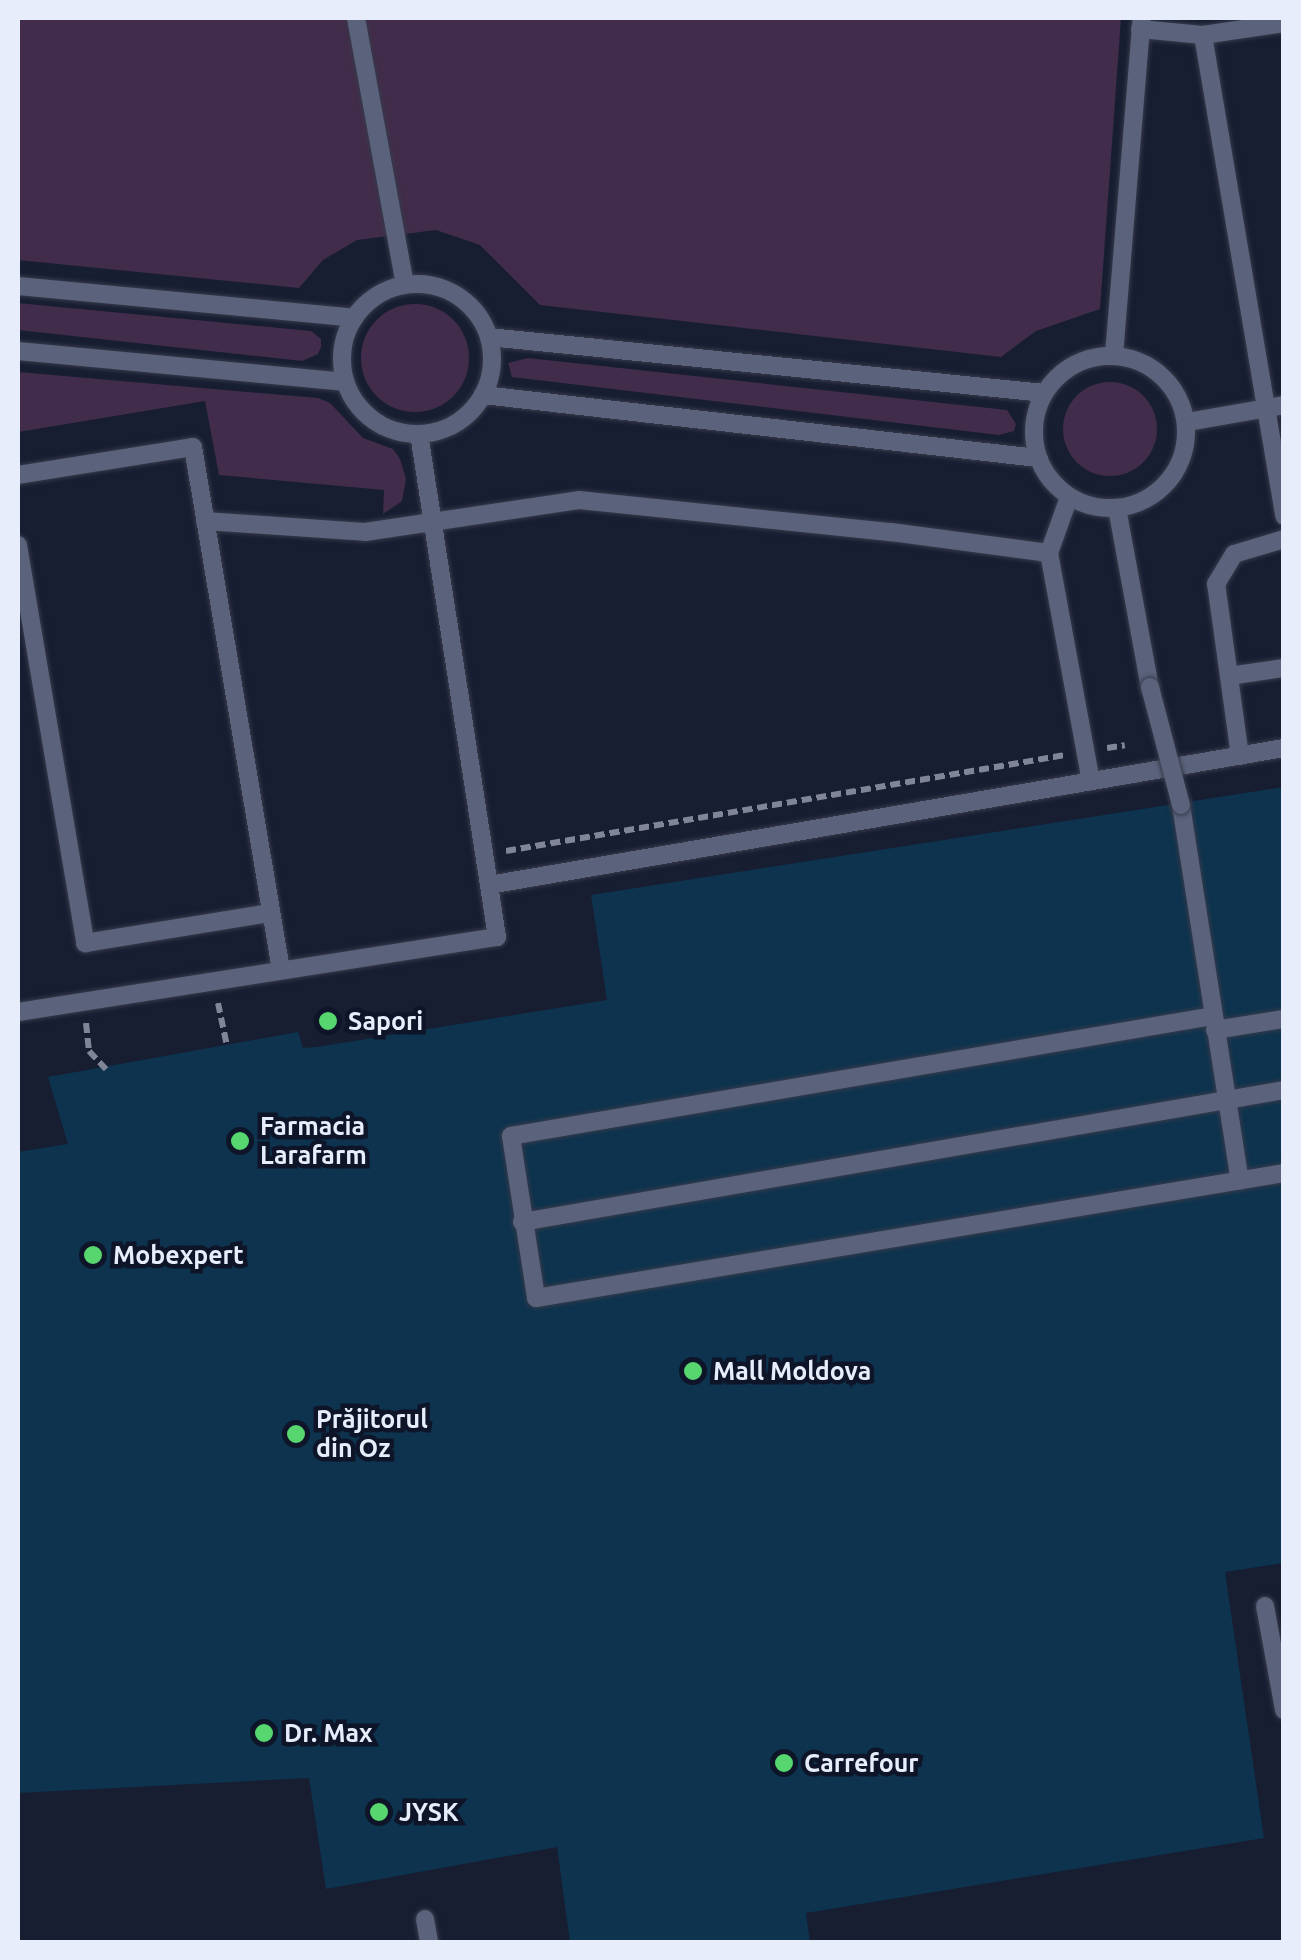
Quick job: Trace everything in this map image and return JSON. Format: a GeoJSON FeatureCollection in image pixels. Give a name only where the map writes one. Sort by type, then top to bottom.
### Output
{"type":"FeatureCollection","features":[{"type":"Feature","properties":{"kind":"lane"},"geometry":{"type":"LineString","coordinates":[[356,18],[405,284]]}},
{"type":"Feature","properties":{"kind":"lane"},"geometry":{"type":"LineString","coordinates":[[1114,355],[1141,23],[1203,35],[1284,23]]}},
{"type":"Feature","properties":{"kind":"lane"},"geometry":{"type":"LineString","coordinates":[[1203,35],[1284,516]]}},
{"type":"Feature","properties":{"kind":"lane"},"geometry":{"type":"LineString","coordinates":[[405,284],[441,288],[471,306],[489,337],[492,357],[483,395],[458,422],[419,434],[396,432],[373,420],[354,402],[344,382],[342,347],[354,318],[376,296],[405,284]]}},
{"type":"Feature","properties":{"kind":"lane"},"geometry":{"type":"LineString","coordinates":[[18,286],[354,318]]}},
{"type":"Feature","properties":{"kind":"lane"},"geometry":{"type":"LineString","coordinates":[[489,337],[1044,394]]}},
{"type":"Feature","properties":{"kind":"lane"},"geometry":{"type":"LineString","coordinates":[[18,350],[344,382]]}},
{"type":"Feature","properties":{"kind":"lane"},"geometry":{"type":"LineString","coordinates":[[1114,355],[1134,359],[1170,383],[1186,422],[1186,446],[1177,470],[1162,488],[1141,502],[1118,508],[1092,506],[1069,496],[1051,480],[1038,458],[1036,414],[1044,394],[1074,365],[1114,355]]}},
{"type":"Feature","properties":{"kind":"lane"},"geometry":{"type":"LineString","coordinates":[[483,395],[1038,458]]}},
{"type":"Feature","properties":{"kind":"lane"},"geometry":{"type":"LineString","coordinates":[[1186,422],[1284,406]]}},
{"type":"Feature","properties":{"kind":"lane"},"geometry":{"type":"LineString","coordinates":[[18,1012],[497,937],[419,434]]}},
{"type":"Feature","properties":{"kind":"lane"},"geometry":{"type":"LineString","coordinates":[[18,475],[193,447],[281,970]]}},
{"type":"Feature","properties":{"kind":"lane"},"geometry":{"type":"LineString","coordinates":[[1069,496],[1049,553],[1091,781]]}},
{"type":"Feature","properties":{"kind":"lane"},"geometry":{"type":"LineString","coordinates":[[205,521],[366,532],[578,500],[872,530],[1049,553]]}},
{"type":"Feature","properties":{"kind":"lane"},"geometry":{"type":"LineString","coordinates":[[1118,508],[1150,687],[1180,805],[1240,1180]]}},
{"type":"Feature","properties":{"kind":"lane"},"geometry":{"type":"LineString","coordinates":[[1240,756],[1216,584],[1234,554],[1284,539]]}},
{"type":"Feature","properties":{"kind":"lane"},"geometry":{"type":"LineString","coordinates":[[18,544],[84,943],[271,914]]}},
{"type":"Feature","properties":{"kind":"lane"},"geometry":{"type":"LineString","coordinates":[[1229,676],[1284,668]]}},
{"type":"Feature","properties":{"kind":"lane"},"geometry":{"type":"LineString","coordinates":[[489,885],[1284,748]]}},
{"type":"Feature","properties":{"kind":"lane"},"geometry":{"type":"LineString","coordinates":[[1284,1019],[1214,1023],[511,1136],[536,1298],[1284,1173]]}},
{"type":"Feature","properties":{"kind":"lane"},"geometry":{"type":"LineString","coordinates":[[522,1222],[1284,1090]]}},
{"type":"Feature","properties":{"kind":"lane"},"geometry":{"type":"LineString","coordinates":[[1265,1606],[1284,1710]]}},
{"type":"Feature","properties":{"kind":"lane"},"geometry":{"type":"LineString","coordinates":[[425,1919],[429,1942]]}},
{"type":"Feature","properties":{"kind":"shaded area"},"geometry":{"type":"Polygon","coordinates":[[[18,18],[1121,18],[1100,309],[1036,331],[1001,357],[540,305],[480,245],[436,230],[357,240],[323,260],[299,288],[18,260],[18,18]]]}},
{"type":"Feature","properties":{"kind":"shaded area"},"geometry":{"type":"Polygon","coordinates":[[[18,303],[311,331],[321,339],[321,347],[318,354],[302,361],[18,330],[18,303]]]}},
{"type":"Feature","properties":{"kind":"shaded area"},"geometry":{"type":"Polygon","coordinates":[[[415,304],[436,308],[453,320],[465,337],[469,358],[465,379],[453,396],[436,408],[415,412],[394,408],[377,396],[365,379],[361,358],[365,337],[377,320],[394,308],[415,304]]]}},
{"type":"Feature","properties":{"kind":"shaded area"},"geometry":{"type":"Polygon","coordinates":[[[528,358],[1007,410],[1016,424],[1014,431],[999,435],[512,377],[508,363],[528,358]]]}},
{"type":"Feature","properties":{"kind":"shaded area"},"geometry":{"type":"Polygon","coordinates":[[[18,372],[318,398],[330,403],[363,438],[393,449],[406,479],[402,501],[383,514],[384,490],[219,475],[205,401],[18,432],[18,372]]]}},
{"type":"Feature","properties":{"kind":"shaded area"},"geometry":{"type":"Polygon","coordinates":[[[1110,382],[1128,386],[1143,396],[1153,411],[1157,429],[1153,447],[1143,462],[1128,472],[1110,476],[1092,472],[1077,462],[1067,447],[1063,429],[1067,411],[1077,396],[1092,386],[1110,382]]]}},
{"type":"Feature","properties":{"kind":"building","name":"Mall Moldova"},"geometry":{"type":"Polygon","coordinates":[[[1284,787],[1284,1563],[1225,1572],[1264,1838],[806,1913],[810,1942],[570,1942],[557,1847],[326,1889],[309,1778],[18,1793],[18,1152],[68,1144],[48,1077],[298,1032],[303,1048],[317,1047],[607,1000],[591,895],[1284,787]]]}},
{"type":"Feature","properties":{"kind":"place","name":"Sapori"},"geometry":{"type":"Point","coordinates":[328,1021]}},
{"type":"Feature","properties":{"kind":"place","name":"Farmacia Larafarm"},"geometry":{"type":"Point","coordinates":[240,1141]}},
{"type":"Feature","properties":{"kind":"place","name":"Mobexpert"},"geometry":{"type":"Point","coordinates":[93,1255]}},
{"type":"Feature","properties":{"kind":"place","name":"Mall Moldova"},"geometry":{"type":"Point","coordinates":[693,1371]}},
{"type":"Feature","properties":{"kind":"place","name":"Prăjitorul din Oz"},"geometry":{"type":"Point","coordinates":[296,1434]}},
{"type":"Feature","properties":{"kind":"place","name":"Dr. Max"},"geometry":{"type":"Point","coordinates":[264,1733]}},
{"type":"Feature","properties":{"kind":"place","name":"Carrefour"},"geometry":{"type":"Point","coordinates":[784,1763]}},
{"type":"Feature","properties":{"kind":"place","name":"JYSK"},"geometry":{"type":"Point","coordinates":[379,1812]}}]}
